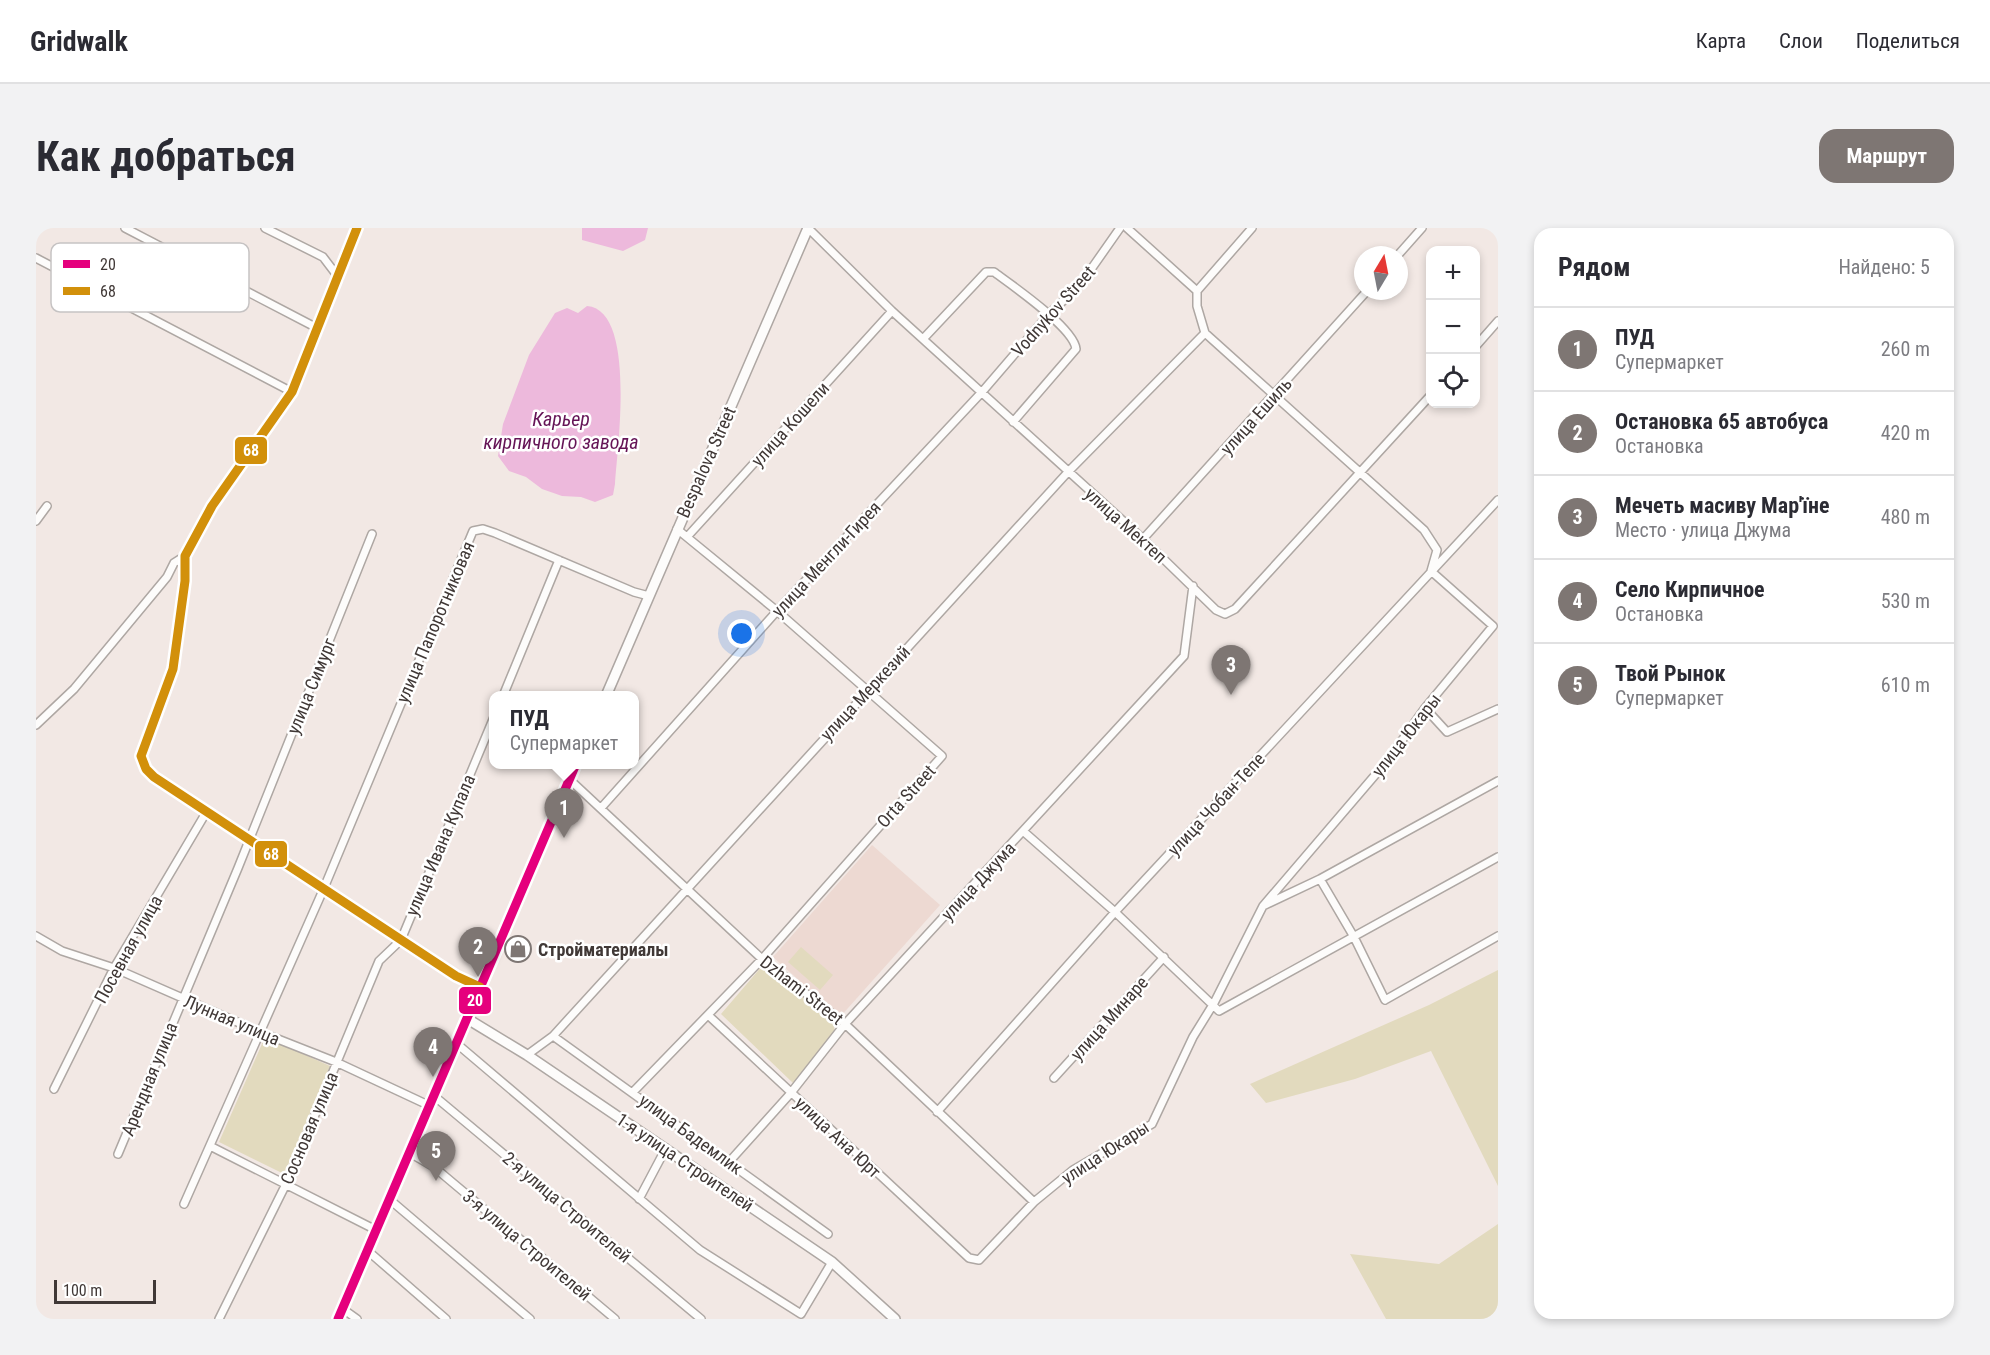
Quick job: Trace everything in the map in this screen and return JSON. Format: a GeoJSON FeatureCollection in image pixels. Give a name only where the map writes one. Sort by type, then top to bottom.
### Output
{"type":"FeatureCollection","features":[{"type":"Feature","properties":{"kind":"main road","name":"Bespalova Street"},"geometry":{"type":"LineString","coordinates":[[608,691],[808,228]]}},
{"type":"Feature","properties":{"kind":"main road"},"geometry":{"type":"LineString","coordinates":[[338,1319],[574,769]]}},
{"type":"Feature","properties":{"kind":"main road","name":"1-я улица Строителей"},"geometry":{"type":"LineString","coordinates":[[466,1018],[527,1055],[832,1262],[894,1319]]}},
{"type":"Feature","properties":{"kind":"street"},"geometry":{"type":"LineString","coordinates":[[125,228],[154,243]]}},
{"type":"Feature","properties":{"kind":"street"},"geometry":{"type":"LineString","coordinates":[[265,228],[323,258],[339,278]]}},
{"type":"Feature","properties":{"kind":"street"},"geometry":{"type":"LineString","coordinates":[[36,725],[74,689],[167,577],[174,563],[184,556],[212,506],[292,392],[357,228]]}},
{"type":"Feature","properties":{"kind":"street","name":"улица Мектеп"},"geometry":{"type":"LineString","coordinates":[[808,228],[922,339],[1143,539],[1216,610],[1225,614],[1235,609],[1426,401]]}},
{"type":"Feature","properties":{"kind":"street","name":"Vodnykov Street"},"geometry":{"type":"LineString","coordinates":[[982,392],[1049,314],[1080,285],[1120,228]]}},
{"type":"Feature","properties":{"kind":"street"},"geometry":{"type":"LineString","coordinates":[[1127,228],[1197,291]]}},
{"type":"Feature","properties":{"kind":"street"},"geometry":{"type":"LineString","coordinates":[[1252,228],[1197,291],[1197,306],[1205,333],[1359,474],[1424,530],[1437,550],[1431,572]]}},
{"type":"Feature","properties":{"kind":"street"},"geometry":{"type":"LineString","coordinates":[[1406,246],[1422,228]]}},
{"type":"Feature","properties":{"kind":"street"},"geometry":{"type":"LineString","coordinates":[[36,258],[51,266]]}},
{"type":"Feature","properties":{"kind":"street"},"geometry":{"type":"LineString","coordinates":[[922,339],[986,272],[994,272],[1049,314],[1075,342],[1076,349],[1013,422]]}},
{"type":"Feature","properties":{"kind":"street"},"geometry":{"type":"LineString","coordinates":[[249,293],[316,328]]}},
{"type":"Feature","properties":{"kind":"street","name":"улица Ешиль"},"geometry":{"type":"LineString","coordinates":[[1143,539],[1275,396],[1358,300]]}},
{"type":"Feature","properties":{"kind":"street","name":"улица Кошели"},"geometry":{"type":"LineString","coordinates":[[687,537],[892,311]]}},
{"type":"Feature","properties":{"kind":"street"},"geometry":{"type":"LineString","coordinates":[[139,312],[292,392]]}},
{"type":"Feature","properties":{"kind":"street"},"geometry":{"type":"LineString","coordinates":[[1480,341],[1498,321]]}},
{"type":"Feature","properties":{"kind":"street","name":"улица Меркезий"},"geometry":{"type":"LineString","coordinates":[[527,1055],[553,1036],[685,888],[1068,472],[1205,333]]}},
{"type":"Feature","properties":{"kind":"street","name":"улица Менгли-Гирея"},"geometry":{"type":"LineString","coordinates":[[639,766],[777,612],[982,392]]}},
{"type":"Feature","properties":{"kind":"street","name":"улица Чобан-Тепе"},"geometry":{"type":"LineString","coordinates":[[937,1112],[1115,912],[1498,500]]}},
{"type":"Feature","properties":{"kind":"street"},"geometry":{"type":"LineString","coordinates":[[36,521],[47,506]]}},
{"type":"Feature","properties":{"kind":"street","name":"Orta Street"},"geometry":{"type":"LineString","coordinates":[[633,1092],[762,959],[942,756],[777,612],[677,529]]}},
{"type":"Feature","properties":{"kind":"street","name":"улица Папоротниковая"},"geometry":{"type":"LineString","coordinates":[[324,888],[473,531],[495,533],[634,592],[649,596]]}},
{"type":"Feature","properties":{"kind":"street","name":"улица Симург"},"geometry":{"type":"LineString","coordinates":[[250,839],[372,534]]}},
{"type":"Feature","properties":{"kind":"street"},"geometry":{"type":"LineString","coordinates":[[184,556],[185,581],[173,669],[141,756],[146,769],[154,777],[456,976],[480,987]]}},
{"type":"Feature","properties":{"kind":"street"},"geometry":{"type":"LineString","coordinates":[[505,691],[559,560]]}},
{"type":"Feature","properties":{"kind":"street","name":"улица Юкары"},"geometry":{"type":"LineString","coordinates":[[969,1258],[979,1260],[1034,1202],[1073,1170],[1152,1124],[1193,1037],[1214,1004],[1263,906],[1388,760],[1425,708],[1496,627],[1431,572]]}},
{"type":"Feature","properties":{"kind":"street","name":"улица Джума"},"geometry":{"type":"LineString","coordinates":[[729,1162],[790,1094],[845,1024],[1184,656],[1193,586]]}},
{"type":"Feature","properties":{"kind":"street"},"geometry":{"type":"LineString","coordinates":[[1425,708],[1447,732],[1498,709]]}},
{"type":"Feature","properties":{"kind":"street","name":"улица Ивана Купала"},"geometry":{"type":"LineString","coordinates":[[401,940],[489,729]]}},
{"type":"Feature","properties":{"kind":"street","name":"улица Менгли-Гирея"},"geometry":{"type":"LineString","coordinates":[[601,808],[636,769]]}},
{"type":"Feature","properties":{"kind":"street","name":"Dzhami Street"},"geometry":{"type":"LineString","coordinates":[[569,779],[762,959],[845,1024],[1034,1202]]}},
{"type":"Feature","properties":{"kind":"street"},"geometry":{"type":"LineString","coordinates":[[1263,906],[1320,879],[1498,781]]}},
{"type":"Feature","properties":{"kind":"street","name":"Посевная улица"},"geometry":{"type":"LineString","coordinates":[[54,1089],[114,968],[207,811]]}},
{"type":"Feature","properties":{"kind":"street"},"geometry":{"type":"LineString","coordinates":[[1023,831],[1115,912],[1219,1011],[1498,857]]}},
{"type":"Feature","properties":{"kind":"street","name":"Арендная улица"},"geometry":{"type":"LineString","coordinates":[[118,1154],[250,839]]}},
{"type":"Feature","properties":{"kind":"street"},"geometry":{"type":"LineString","coordinates":[[1320,879],[1354,937],[1385,1000],[1498,936]]}},
{"type":"Feature","properties":{"kind":"street"},"geometry":{"type":"LineString","coordinates":[[184,1204],[324,888]]}},
{"type":"Feature","properties":{"kind":"street","name":"Лунная улица"},"geometry":{"type":"LineString","coordinates":[[36,936],[62,951],[114,968],[260,1032],[336,1062],[428,1105]]}},
{"type":"Feature","properties":{"kind":"street","name":"Сосновая улица"},"geometry":{"type":"LineString","coordinates":[[219,1319],[287,1182],[379,961],[401,940]]}},
{"type":"Feature","properties":{"kind":"street","name":"улица Минаре"},"geometry":{"type":"LineString","coordinates":[[1054,1078],[1164,957]]}},
{"type":"Feature","properties":{"kind":"street","name":"улица Ана Юрт"},"geometry":{"type":"LineString","coordinates":[[708,1015],[790,1094],[969,1258]]}},
{"type":"Feature","properties":{"kind":"street","name":"улица Бадемлик"},"geometry":{"type":"LineString","coordinates":[[553,1036],[828,1234]]}},
{"type":"Feature","properties":{"kind":"street"},"geometry":{"type":"LineString","coordinates":[[456,1043],[700,1250],[801,1314],[832,1262]]}},
{"type":"Feature","properties":{"kind":"street","name":"2-я улица Строителей"},"geometry":{"type":"LineString","coordinates":[[433,1095],[701,1319]]}},
{"type":"Feature","properties":{"kind":"street"},"geometry":{"type":"LineString","coordinates":[[210,1146],[287,1182],[376,1230]]}},
{"type":"Feature","properties":{"kind":"street"},"geometry":{"type":"LineString","coordinates":[[639,1199],[666,1148]]}},
{"type":"Feature","properties":{"kind":"street","name":"3-я улица Строителей"},"geometry":{"type":"LineString","coordinates":[[408,1152],[442,1174],[615,1319]]}},
{"type":"Feature","properties":{"kind":"street"},"geometry":{"type":"LineString","coordinates":[[389,1199],[530,1319]]}},
{"type":"Feature","properties":{"kind":"street"},"geometry":{"type":"LineString","coordinates":[[368,1251],[446,1319]]}},
{"type":"Feature","properties":{"kind":"street"},"geometry":{"type":"LineString","coordinates":[[343,1309],[357,1319]]}},
{"type":"Feature","properties":{"kind":"shaded area"},"geometry":{"type":"Polygon","coordinates":[[[872,845],[940,905],[840,1017],[773,957],[872,845]]]}},
{"type":"Feature","properties":{"kind":"shaded area"},"geometry":{"type":"Polygon","coordinates":[[[801,947],[833,975],[820,990],[788,962],[801,947]]]}},
{"type":"Feature","properties":{"kind":"shaded area"},"geometry":{"type":"Polygon","coordinates":[[[763,965],[833,1020],[835,1033],[793,1083],[721,1014],[763,965]]]}},
{"type":"Feature","properties":{"kind":"shaded area"},"geometry":{"type":"Polygon","coordinates":[[[1498,970],[1498,1186],[1431,1051],[1355,1079],[1266,1103],[1250,1084],[1429,1005],[1498,970]]]}},
{"type":"Feature","properties":{"kind":"shaded area"},"geometry":{"type":"Polygon","coordinates":[[[265,1037],[330,1066],[284,1174],[219,1142],[265,1037]]]}},
{"type":"Feature","properties":{"kind":"shaded area"},"geometry":{"type":"Polygon","coordinates":[[[1498,1224],[1498,1319],[1386,1319],[1350,1254],[1439,1264],[1498,1224]]]}},
{"type":"Feature","properties":{"kind":"water"},"geometry":{"type":"Polygon","coordinates":[[[582,228],[648,228],[645,240],[623,251],[582,240],[582,228]]]}},
{"type":"Feature","properties":{"kind":"water","name":"Карьер кирпичного завода"},"geometry":{"type":"Polygon","coordinates":[[[587,306],[603,313],[613,331],[618,355],[620,384],[620,414],[613,495],[595,502],[581,497],[562,496],[542,489],[526,477],[509,471],[498,456],[503,424],[529,355],[555,313],[567,308],[578,313],[587,306]]]}},
{"type":"Feature","properties":{"kind":"transit line","name":"68"},"geometry":{"type":"LineString","coordinates":[[357,228],[292,392],[212,506],[185,556],[185,581],[173,669],[141,756],[146,769],[154,777],[456,976],[480,987]]}},
{"type":"Feature","properties":{"kind":"transit line","name":"20"},"geometry":{"type":"LineString","coordinates":[[338,1319],[574,769]]}},
{"type":"Feature","properties":{"kind":"place","name":"Мечеть масиву Мар'їне"},"geometry":{"type":"Point","coordinates":[1231,695]}},
{"type":"Feature","properties":{"kind":"place","name":"ПУД"},"geometry":{"type":"Point","coordinates":[564,838]}},
{"type":"Feature","properties":{"kind":"place","name":"Стройматериалы"},"geometry":{"type":"Point","coordinates":[518,949]}},
{"type":"Feature","properties":{"kind":"place","name":"Остановка 65 автобуса"},"geometry":{"type":"Point","coordinates":[478,977]}},
{"type":"Feature","properties":{"kind":"place","name":"Село Кирпичное"},"geometry":{"type":"Point","coordinates":[433,1077]}},
{"type":"Feature","properties":{"kind":"place","name":"Твой Рынок"},"geometry":{"type":"Point","coordinates":[436,1181]}}]}
